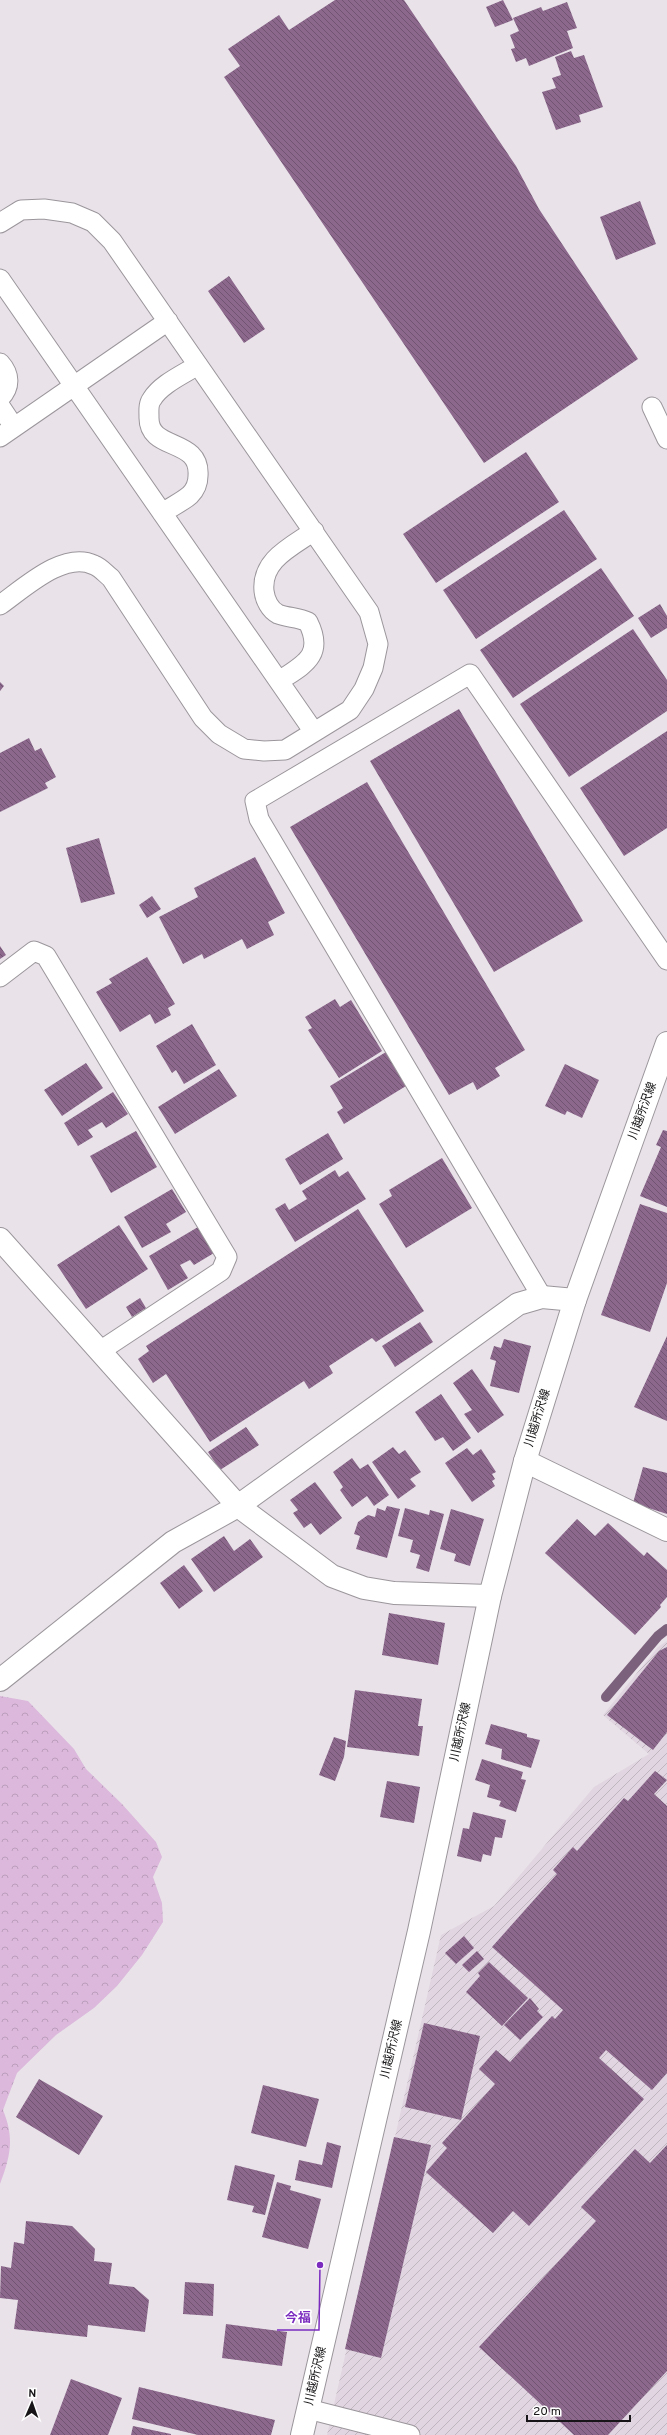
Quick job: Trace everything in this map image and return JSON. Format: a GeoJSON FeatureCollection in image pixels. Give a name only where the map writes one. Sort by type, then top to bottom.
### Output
{"type":"FeatureCollection","features":[{"type":"Feature","properties":{"kind":"street","name":"川越所沢線"},"geometry":{"type":"LineString","coordinates":[[302,2435],[419,1930],[490,1596],[525,1461],[575,1300],[667,1043]]}},
{"type":"Feature","properties":{"kind":"street"},"geometry":{"type":"LineString","coordinates":[[0,1239],[238,1506],[332,1576],[364,1588],[394,1593],[490,1596]]}},
{"type":"Feature","properties":{"kind":"street"},"geometry":{"type":"LineString","coordinates":[[0,1680],[173,1542],[238,1506],[518,1304],[542,1297],[575,1300]]}},
{"type":"Feature","properties":{"kind":"street"},"geometry":{"type":"LineString","coordinates":[[525,1461],[667,1530]]}},
{"type":"Feature","properties":{"kind":"lane"},"geometry":{"type":"LineString","coordinates":[[0,223],[21,210],[44,209],[72,213],[92,222],[112,241],[369,612],[378,644],[373,668],[364,689],[350,710],[285,750],[264,751],[244,749],[219,734],[203,718],[111,578],[94,564],[77,561],[50,570],[0,605]]}},
{"type":"Feature","properties":{"kind":"lane"},"geometry":{"type":"LineString","coordinates":[[0,279],[314,732]]}},
{"type":"Feature","properties":{"kind":"lane"},"geometry":{"type":"LineString","coordinates":[[0,406],[7,432],[74,384],[168,321]]}},
{"type":"Feature","properties":{"kind":"lane"},"geometry":{"type":"LineString","coordinates":[[0,363],[6,369],[9,379],[7,389],[0,398]]}},
{"type":"Feature","properties":{"kind":"lane"},"geometry":{"type":"LineString","coordinates":[[162,513],[191,495],[198,483],[199,469],[196,460],[187,450],[162,440],[151,430],[149,408],[151,400],[159,391],[198,365]]}},
{"type":"Feature","properties":{"kind":"lane"},"geometry":{"type":"LineString","coordinates":[[652,407],[667,439]]}},
{"type":"Feature","properties":{"kind":"lane"},"geometry":{"type":"LineString","coordinates":[[278,681],[307,663],[313,652],[314,640],[308,622],[299,618],[278,613],[269,606],[264,596],[263,580],[267,570],[276,557],[314,531]]}},
{"type":"Feature","properties":{"kind":"lane"},"geometry":{"type":"LineString","coordinates":[[542,1297],[259,819],[255,801],[470,674],[667,960]]}},
{"type":"Feature","properties":{"kind":"lane"},"geometry":{"type":"LineString","coordinates":[[0,977],[34,951],[46,956],[227,1257],[221,1272],[100,1351]]}},
{"type":"Feature","properties":{"kind":"lane"},"geometry":{"type":"LineString","coordinates":[[308,2409],[410,2435]]}},
{"type":"Feature","properties":{"kind":"shaded area"},"geometry":{"type":"Polygon","coordinates":[[[667,1641],[667,2435],[327,2435],[441,1935],[494,1906],[594,1787],[649,1754],[603,1715],[658,1647],[667,1641]]]}},
{"type":"Feature","properties":{"kind":"green space"},"geometry":{"type":"Polygon","coordinates":[[[0,1696],[28,1701],[74,1749],[86,1769],[122,1804],[156,1842],[162,1857],[153,1877],[162,1903],[163,1922],[142,1955],[117,1986],[94,2008],[56,2035],[17,2073],[3,2110],[9,2130],[10,2148],[0,2184],[0,1696]]]}},
{"type":"Feature","properties":{"kind":"building"},"geometry":{"type":"Polygon","coordinates":[[[335,0],[404,0],[516,166],[539,209],[638,359],[484,463],[224,77],[240,66],[228,49],[279,15],[289,30],[335,0]]]}},
{"type":"Feature","properties":{"kind":"building"},"geometry":{"type":"Polygon","coordinates":[[[503,0],[513,20],[495,27],[486,7],[503,0]]]}},
{"type":"Feature","properties":{"kind":"building"},"geometry":{"type":"Polygon","coordinates":[[[567,2],[577,28],[567,31],[573,48],[529,66],[526,58],[516,62],[511,49],[515,48],[510,35],[519,31],[513,18],[541,7],[543,11],[567,2]]]}},
{"type":"Feature","properties":{"kind":"building"},"geometry":{"type":"Polygon","coordinates":[[[571,51],[574,58],[584,55],[603,107],[579,115],[581,122],[556,130],[542,92],[556,88],[552,78],[561,75],[555,57],[571,51]]]}},
{"type":"Feature","properties":{"kind":"building"},"geometry":{"type":"Polygon","coordinates":[[[640,201],[656,244],[616,260],[600,217],[640,201]]]}},
{"type":"Feature","properties":{"kind":"building"},"geometry":{"type":"Polygon","coordinates":[[[229,276],[265,329],[244,343],[208,291],[229,276]]]}},
{"type":"Feature","properties":{"kind":"building"},"geometry":{"type":"Polygon","coordinates":[[[526,452],[559,502],[436,583],[403,534],[526,452]]]}},
{"type":"Feature","properties":{"kind":"building"},"geometry":{"type":"Polygon","coordinates":[[[564,510],[597,559],[476,639],[443,590],[564,510]]]}},
{"type":"Feature","properties":{"kind":"building"},"geometry":{"type":"Polygon","coordinates":[[[601,568],[634,616],[513,698],[480,650],[601,568]]]}},
{"type":"Feature","properties":{"kind":"building"},"geometry":{"type":"Polygon","coordinates":[[[660,604],[667,616],[667,628],[651,638],[638,618],[660,604]]]}},
{"type":"Feature","properties":{"kind":"building"},"geometry":{"type":"Polygon","coordinates":[[[633,629],[667,680],[667,711],[569,777],[520,704],[633,629]]]}},
{"type":"Feature","properties":{"kind":"building"},"geometry":{"type":"Polygon","coordinates":[[[0,682],[4,686],[0,691],[0,682]]]}},
{"type":"Feature","properties":{"kind":"building"},"geometry":{"type":"Polygon","coordinates":[[[459,709],[583,921],[494,972],[370,761],[459,709]]]}},
{"type":"Feature","properties":{"kind":"building"},"geometry":{"type":"Polygon","coordinates":[[[667,731],[667,828],[624,856],[580,788],[667,731]]]}},
{"type":"Feature","properties":{"kind":"building"},"geometry":{"type":"Polygon","coordinates":[[[29,738],[35,751],[41,748],[56,777],[45,783],[48,788],[0,812],[0,753],[29,738]]]}},
{"type":"Feature","properties":{"kind":"building"},"geometry":{"type":"Polygon","coordinates":[[[367,782],[525,1050],[495,1068],[500,1076],[477,1090],[473,1082],[449,1095],[290,827],[367,782]]]}},
{"type":"Feature","properties":{"kind":"building"},"geometry":{"type":"Polygon","coordinates":[[[99,838],[115,894],[81,903],[66,848],[99,838]]]}},
{"type":"Feature","properties":{"kind":"building"},"geometry":{"type":"Polygon","coordinates":[[[255,857],[285,913],[268,922],[274,935],[247,949],[242,939],[204,959],[202,954],[183,964],[159,917],[198,897],[194,888],[255,857]]]}},
{"type":"Feature","properties":{"kind":"building"},"geometry":{"type":"Polygon","coordinates":[[[152,896],[161,909],[147,918],[139,905],[152,896]]]}},
{"type":"Feature","properties":{"kind":"building"},"geometry":{"type":"Polygon","coordinates":[[[0,946],[6,955],[0,959],[0,946]]]}},
{"type":"Feature","properties":{"kind":"building"},"geometry":{"type":"Polygon","coordinates":[[[147,957],[175,1004],[168,1008],[171,1015],[155,1024],[150,1014],[120,1032],[96,992],[112,983],[109,979],[147,957]]]}},
{"type":"Feature","properties":{"kind":"building"},"geometry":{"type":"Polygon","coordinates":[[[335,999],[340,1007],[351,1000],[382,1051],[339,1078],[308,1030],[312,1028],[305,1017],[335,999]]]}},
{"type":"Feature","properties":{"kind":"building"},"geometry":{"type":"Polygon","coordinates":[[[192,1024],[216,1065],[184,1084],[176,1070],[172,1073],[156,1046],[192,1024]]]}},
{"type":"Feature","properties":{"kind":"building"},"geometry":{"type":"Polygon","coordinates":[[[386,1052],[406,1086],[344,1124],[337,1112],[343,1108],[330,1086],[386,1052]]]}},
{"type":"Feature","properties":{"kind":"building"},"geometry":{"type":"Polygon","coordinates":[[[86,1063],[103,1088],[62,1116],[44,1090],[86,1063]]]}},
{"type":"Feature","properties":{"kind":"building"},"geometry":{"type":"Polygon","coordinates":[[[565,1064],[599,1080],[582,1118],[567,1111],[565,1115],[545,1106],[565,1064]]]}},
{"type":"Feature","properties":{"kind":"building"},"geometry":{"type":"Polygon","coordinates":[[[219,1069],[237,1096],[175,1134],[158,1107],[219,1069]]]}},
{"type":"Feature","properties":{"kind":"building"},"geometry":{"type":"Polygon","coordinates":[[[113,1092],[128,1114],[106,1128],[102,1122],[88,1130],[93,1137],[78,1146],[64,1123],[113,1092]]]}},
{"type":"Feature","properties":{"kind":"building"},"geometry":{"type":"Polygon","coordinates":[[[663,1130],[667,1131],[667,1207],[640,1196],[661,1147],[656,1145],[663,1130]]]}},
{"type":"Feature","properties":{"kind":"building"},"geometry":{"type":"Polygon","coordinates":[[[136,1131],[157,1167],[111,1193],[90,1156],[136,1131]]]}},
{"type":"Feature","properties":{"kind":"building"},"geometry":{"type":"Polygon","coordinates":[[[328,1133],[343,1159],[300,1185],[285,1159],[328,1133]]]}},
{"type":"Feature","properties":{"kind":"building"},"geometry":{"type":"Polygon","coordinates":[[[442,1158],[472,1208],[406,1248],[379,1204],[392,1196],[389,1190],[442,1158]]]}},
{"type":"Feature","properties":{"kind":"building"},"geometry":{"type":"Polygon","coordinates":[[[335,1170],[339,1177],[348,1171],[366,1199],[295,1242],[275,1209],[285,1203],[289,1210],[307,1199],[302,1191],[335,1170]]]}},
{"type":"Feature","properties":{"kind":"building"},"geometry":{"type":"Polygon","coordinates":[[[172,1189],[186,1212],[166,1224],[171,1232],[142,1248],[124,1217],[172,1189]]]}},
{"type":"Feature","properties":{"kind":"building"},"geometry":{"type":"Polygon","coordinates":[[[640,1204],[667,1213],[667,1283],[650,1332],[601,1315],[640,1204]]]}},
{"type":"Feature","properties":{"kind":"building"},"geometry":{"type":"Polygon","coordinates":[[[358,1209],[424,1311],[376,1342],[372,1338],[329,1366],[333,1373],[309,1389],[304,1381],[210,1442],[166,1374],[153,1383],[138,1359],[149,1351],[146,1346],[358,1209]]]}},
{"type":"Feature","properties":{"kind":"building"},"geometry":{"type":"Polygon","coordinates":[[[119,1225],[148,1269],[86,1309],[57,1265],[119,1225]]]}},
{"type":"Feature","properties":{"kind":"building"},"geometry":{"type":"Polygon","coordinates":[[[198,1227],[214,1253],[194,1265],[190,1260],[180,1265],[188,1278],[168,1290],[149,1256],[198,1227]]]}},
{"type":"Feature","properties":{"kind":"building"},"geometry":{"type":"Polygon","coordinates":[[[140,1298],[146,1308],[132,1317],[126,1307],[140,1298]]]}},
{"type":"Feature","properties":{"kind":"building"},"geometry":{"type":"Polygon","coordinates":[[[420,1322],[433,1342],[395,1367],[382,1346],[420,1322]]]}},
{"type":"Feature","properties":{"kind":"building"},"geometry":{"type":"Polygon","coordinates":[[[667,1336],[667,1421],[634,1407],[667,1336]]]}},
{"type":"Feature","properties":{"kind":"building"},"geometry":{"type":"Polygon","coordinates":[[[504,1339],[531,1346],[519,1393],[490,1386],[496,1361],[490,1359],[494,1346],[501,1348],[504,1339]]]}},
{"type":"Feature","properties":{"kind":"building"},"geometry":{"type":"Polygon","coordinates":[[[472,1369],[504,1415],[478,1433],[464,1414],[472,1410],[453,1383],[472,1369]]]}},
{"type":"Feature","properties":{"kind":"building"},"geometry":{"type":"Polygon","coordinates":[[[441,1394],[471,1438],[453,1451],[443,1437],[435,1441],[415,1412],[441,1394]]]}},
{"type":"Feature","properties":{"kind":"building"},"geometry":{"type":"Polygon","coordinates":[[[246,1427],[259,1445],[220,1470],[208,1452],[246,1427]]]}},
{"type":"Feature","properties":{"kind":"building"},"geometry":{"type":"Polygon","coordinates":[[[393,1447],[399,1454],[405,1450],[421,1472],[410,1479],[416,1486],[398,1499],[372,1462],[393,1447]]]}},
{"type":"Feature","properties":{"kind":"building"},"geometry":{"type":"Polygon","coordinates":[[[467,1448],[473,1455],[481,1449],[496,1472],[492,1474],[495,1479],[492,1481],[495,1486],[472,1502],[445,1463],[467,1448]]]}},
{"type":"Feature","properties":{"kind":"building"},"geometry":{"type":"Polygon","coordinates":[[[352,1458],[360,1469],[368,1464],[389,1495],[374,1506],[367,1496],[352,1507],[340,1490],[343,1487],[333,1472],[352,1458]]]}},
{"type":"Feature","properties":{"kind":"building"},"geometry":{"type":"Polygon","coordinates":[[[643,1467],[667,1473],[667,1514],[633,1503],[643,1467]]]}},
{"type":"Feature","properties":{"kind":"building"},"geometry":{"type":"Polygon","coordinates":[[[315,1482],[342,1518],[320,1535],[311,1523],[304,1528],[293,1513],[298,1510],[290,1500],[315,1482]]]}},
{"type":"Feature","properties":{"kind":"building"},"geometry":{"type":"Polygon","coordinates":[[[387,1506],[400,1509],[387,1558],[356,1549],[360,1536],[354,1534],[358,1522],[368,1515],[375,1517],[377,1508],[385,1511],[387,1506]]]}},
{"type":"Feature","properties":{"kind":"building"},"geometry":{"type":"Polygon","coordinates":[[[405,1508],[429,1515],[430,1510],[444,1514],[429,1572],[416,1568],[420,1555],[410,1552],[413,1540],[398,1536],[405,1508]]]}},
{"type":"Feature","properties":{"kind":"building"},"geometry":{"type":"Polygon","coordinates":[[[451,1509],[484,1519],[470,1566],[454,1561],[456,1554],[440,1549],[451,1509]]]}},
{"type":"Feature","properties":{"kind":"building"},"geometry":{"type":"Polygon","coordinates":[[[577,1519],[595,1536],[608,1523],[644,1556],[647,1552],[667,1570],[667,1597],[660,1605],[661,1607],[635,1635],[545,1553],[577,1519]]]}},
{"type":"Feature","properties":{"kind":"building"},"geometry":{"type":"Polygon","coordinates":[[[224,1536],[234,1551],[250,1539],[263,1557],[214,1592],[191,1559],[224,1536]]]}},
{"type":"Feature","properties":{"kind":"building"},"geometry":{"type":"Polygon","coordinates":[[[184,1565],[203,1591],[179,1609],[160,1583],[184,1565]]]}},
{"type":"Feature","properties":{"kind":"building"},"geometry":{"type":"Polygon","coordinates":[[[389,1613],[445,1623],[438,1665],[382,1655],[389,1613]]]}},
{"type":"Feature","properties":{"kind":"building"},"geometry":{"type":"Polygon","coordinates":[[[667,1647],[667,1732],[653,1750],[607,1715],[659,1651],[667,1647]]]}},
{"type":"Feature","properties":{"kind":"building"},"geometry":{"type":"Polygon","coordinates":[[[355,1690],[422,1699],[418,1726],[423,1726],[419,1756],[347,1747],[355,1690]]]}},
{"type":"Feature","properties":{"kind":"building"},"geometry":{"type":"Polygon","coordinates":[[[491,1724],[527,1734],[527,1737],[540,1740],[531,1768],[501,1759],[502,1749],[485,1744],[491,1724]]]}},
{"type":"Feature","properties":{"kind":"building"},"geometry":{"type":"Polygon","coordinates":[[[334,1737],[346,1741],[344,1757],[335,1781],[319,1775],[334,1737]]]}},
{"type":"Feature","properties":{"kind":"building"},"geometry":{"type":"Polygon","coordinates":[[[482,1759],[523,1772],[521,1779],[526,1780],[516,1812],[499,1806],[501,1801],[487,1797],[490,1785],[475,1780],[482,1759]]]}},
{"type":"Feature","properties":{"kind":"building"},"geometry":{"type":"Polygon","coordinates":[[[655,1771],[667,1780],[654,1794],[667,1806],[667,2073],[652,2090],[606,2050],[599,2058],[644,2099],[529,2226],[513,2211],[493,2233],[426,2172],[447,2148],[442,2143],[495,2084],[479,2069],[496,2050],[510,2062],[552,2016],[555,2019],[563,2010],[492,1947],[557,1874],[553,1870],[573,1847],[577,1851],[624,1798],[628,1801],[655,1771]]]}},
{"type":"Feature","properties":{"kind":"building"},"geometry":{"type":"Polygon","coordinates":[[[387,1781],[420,1787],[414,1823],[380,1817],[387,1781]]]}},
{"type":"Feature","properties":{"kind":"building"},"geometry":{"type":"Polygon","coordinates":[[[473,1812],[506,1820],[502,1838],[495,1837],[491,1856],[483,1854],[481,1862],[457,1856],[463,1828],[469,1829],[473,1812]]]}},
{"type":"Feature","properties":{"kind":"building"},"geometry":{"type":"Polygon","coordinates":[[[464,1936],[474,1948],[456,1964],[445,1953],[464,1936]]]}},
{"type":"Feature","properties":{"kind":"building"},"geometry":{"type":"Polygon","coordinates":[[[477,1951],[484,1959],[469,1972],[462,1965],[477,1951]]]}},
{"type":"Feature","properties":{"kind":"building"},"geometry":{"type":"Polygon","coordinates":[[[489,1962],[528,1998],[502,2026],[466,1992],[480,1976],[478,1973],[489,1962]]]}},
{"type":"Feature","properties":{"kind":"building"},"geometry":{"type":"Polygon","coordinates":[[[530,1998],[539,2009],[537,2011],[543,2017],[520,2040],[504,2025],[530,1998]]]}},
{"type":"Feature","properties":{"kind":"building"},"geometry":{"type":"Polygon","coordinates":[[[424,2023],[480,2036],[461,2120],[405,2107],[424,2023]]]}},
{"type":"Feature","properties":{"kind":"building"},"geometry":{"type":"Polygon","coordinates":[[[39,2079],[103,2116],[79,2155],[16,2117],[39,2079]]]}},
{"type":"Feature","properties":{"kind":"building"},"geometry":{"type":"Polygon","coordinates":[[[263,2085],[319,2099],[306,2147],[251,2133],[263,2085]]]}},
{"type":"Feature","properties":{"kind":"building"},"geometry":{"type":"Polygon","coordinates":[[[394,2137],[431,2145],[381,2358],[345,2349],[394,2137]]]}},
{"type":"Feature","properties":{"kind":"building"},"geometry":{"type":"Polygon","coordinates":[[[327,2142],[341,2146],[332,2188],[295,2180],[299,2160],[322,2165],[327,2142]]]}},
{"type":"Feature","properties":{"kind":"building"},"geometry":{"type":"Polygon","coordinates":[[[667,2145],[667,2371],[608,2435],[574,2435],[479,2347],[596,2221],[581,2207],[635,2149],[650,2163],[667,2145]]]}},
{"type":"Feature","properties":{"kind":"building"},"geometry":{"type":"Polygon","coordinates":[[[235,2165],[275,2175],[265,2215],[252,2212],[254,2206],[227,2200],[235,2165]]]}},
{"type":"Feature","properties":{"kind":"building"},"geometry":{"type":"Polygon","coordinates":[[[277,2182],[291,2186],[290,2190],[321,2199],[308,2249],[262,2237],[277,2182]]]}},
{"type":"Feature","properties":{"kind":"building"},"geometry":{"type":"Polygon","coordinates":[[[26,2221],[72,2226],[95,2249],[94,2261],[112,2263],[109,2284],[134,2287],[149,2300],[145,2332],[88,2325],[87,2337],[14,2329],[18,2300],[0,2298],[1,2266],[11,2268],[14,2242],[24,2244],[26,2221]]]}},
{"type":"Feature","properties":{"kind":"building"},"geometry":{"type":"Polygon","coordinates":[[[185,2282],[214,2284],[213,2316],[183,2314],[185,2282]]]}},
{"type":"Feature","properties":{"kind":"building"},"geometry":{"type":"Polygon","coordinates":[[[226,2324],[287,2332],[282,2366],[222,2358],[226,2324]]]}},
{"type":"Feature","properties":{"kind":"building"},"geometry":{"type":"Polygon","coordinates":[[[71,2379],[122,2398],[108,2435],[50,2435],[71,2379]]]}},
{"type":"Feature","properties":{"kind":"building"},"geometry":{"type":"Polygon","coordinates":[[[139,2387],[275,2420],[271,2435],[198,2435],[132,2419],[139,2387]]]}},
{"type":"Feature","properties":{"kind":"building"},"geometry":{"type":"Polygon","coordinates":[[[133,2426],[171,2434],[171,2435],[131,2435],[133,2426]]]}},
{"type":"Feature","properties":{"kind":"waterway"},"geometry":{"type":"LineString","coordinates":[[606,1697],[658,1636],[667,1629]]}},
{"type":"Feature","properties":{"kind":"place","name":"今福"},"geometry":{"type":"Point","coordinates":[320,2265]}}]}
